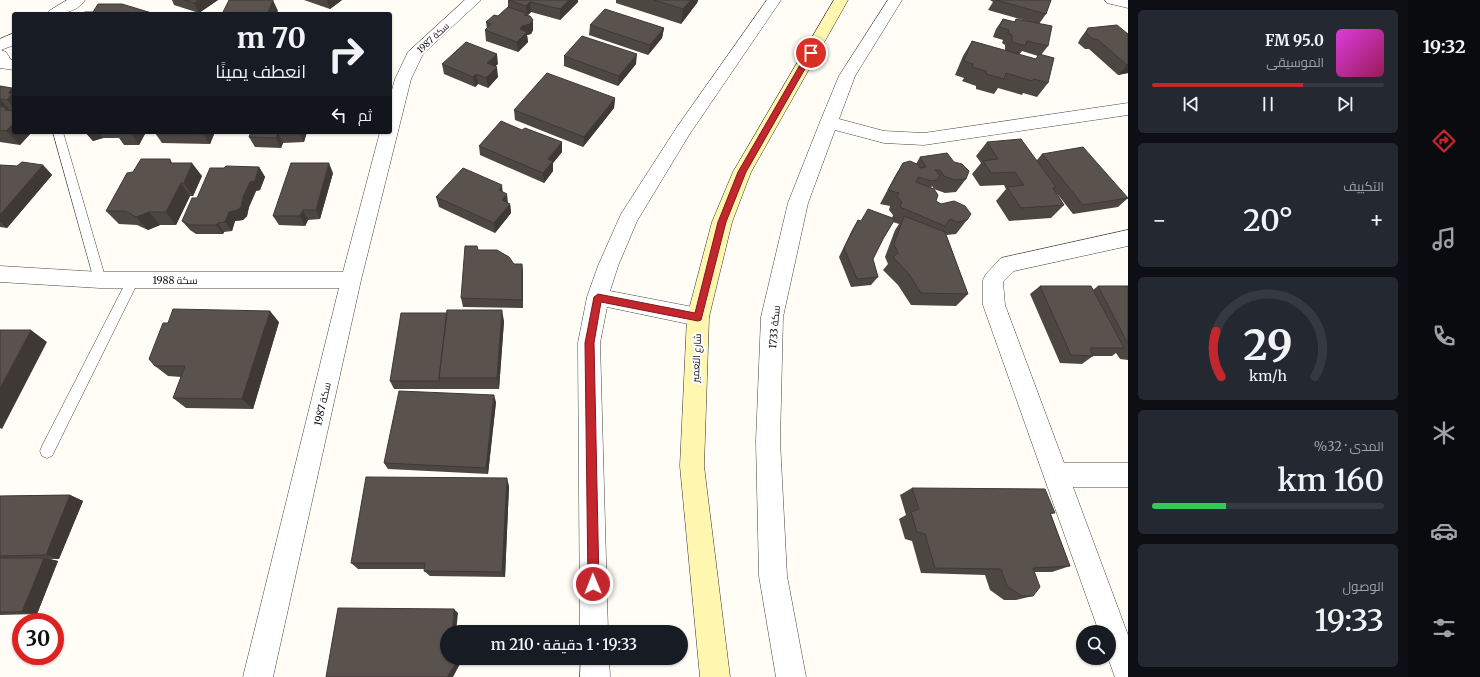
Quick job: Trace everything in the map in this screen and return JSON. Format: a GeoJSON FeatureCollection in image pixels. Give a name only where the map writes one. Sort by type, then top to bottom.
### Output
{"type":"FeatureCollection","features":[{"type":"Feature","properties":{"kind":"main road","name":"شارع التعمير"},"geometry":{"type":"LineString","coordinates":[[715,677],[692,466],[698,317],[722,222],[742,172],[841,0]]}},
{"type":"Feature","properties":{"kind":"street"},"geometry":{"type":"LineString","coordinates":[[57,12],[78,0]]}},
{"type":"Feature","properties":{"kind":"street","name":"سكة 1987"},"geometry":{"type":"LineString","coordinates":[[392,123],[403,79],[416,52],[474,0]]}},
{"type":"Feature","properties":{"kind":"street"},"geometry":{"type":"LineString","coordinates":[[594,625],[589,343],[598,297],[608,266],[628,219],[683,131],[774,0]]}},
{"type":"Feature","properties":{"kind":"street","name":"سكة 1733"},"geometry":{"type":"LineString","coordinates":[[791,677],[773,576],[768,441],[772,317],[798,203],[829,122],[847,76],[895,0]]}},
{"type":"Feature","properties":{"kind":"street"},"geometry":{"type":"LineString","coordinates":[[1112,0],[1128,4]]}},
{"type":"Feature","properties":{"kind":"street"},"geometry":{"type":"LineString","coordinates":[[0,46],[12,39]]}},
{"type":"Feature","properties":{"kind":"street"},"geometry":{"type":"LineString","coordinates":[[0,55],[6,64],[12,65]]}},
{"type":"Feature","properties":{"kind":"street"},"geometry":{"type":"LineString","coordinates":[[829,122],[884,136],[924,139],[1128,109]]}},
{"type":"Feature","properties":{"kind":"street","name":"سكة 1987"},"geometry":{"type":"LineString","coordinates":[[258,677],[351,280],[389,134]]}},
{"type":"Feature","properties":{"kind":"street"},"geometry":{"type":"LineString","coordinates":[[1128,238],[1008,264],[993,280],[994,305],[1128,674]]}},
{"type":"Feature","properties":{"kind":"street","name":"سكة 1988"},"geometry":{"type":"LineString","coordinates":[[0,274],[100,280],[351,280]]}},
{"type":"Feature","properties":{"kind":"street"},"geometry":{"type":"LineString","coordinates":[[598,297],[698,317]]}},
{"type":"Feature","properties":{"kind":"street"},"geometry":{"type":"LineString","coordinates":[[1056,475],[1128,475]]}},
{"type":"Feature","properties":{"kind":"street"},"geometry":{"type":"LineString","coordinates":[[595,665],[595,677]]}},
{"type":"Feature","properties":{"kind":"lane"},"geometry":{"type":"LineString","coordinates":[[59,134],[100,280]]}},
{"type":"Feature","properties":{"kind":"lane"},"geometry":{"type":"LineString","coordinates":[[47,451],[134,280]]}},
{"type":"Feature","properties":{"kind":"building"},"geometry":{"type":"Polygon","coordinates":[[[184,0],[199,0],[194,3],[184,0]]]}},
{"type":"Feature","properties":{"kind":"building"},"geometry":{"type":"Polygon","coordinates":[[[229,0],[273,0],[268,12],[223,12],[229,0]]]}},
{"type":"Feature","properties":{"kind":"building"},"geometry":{"type":"Polygon","coordinates":[[[509,0],[569,0],[560,9],[530,2],[526,6],[509,0]]]}},
{"type":"Feature","properties":{"kind":"building"},"geometry":{"type":"Polygon","coordinates":[[[654,0],[691,0],[683,9],[654,0]]]}},
{"type":"Feature","properties":{"kind":"building"},"geometry":{"type":"Polygon","coordinates":[[[996,0],[1051,0],[1046,14],[996,0]]]}},
{"type":"Feature","properties":{"kind":"building"},"geometry":{"type":"Polygon","coordinates":[[[98,4],[122,4],[148,12],[93,12],[98,4]]]}},
{"type":"Feature","properties":{"kind":"building"},"geometry":{"type":"Polygon","coordinates":[[[508,7],[526,13],[524,15],[530,16],[533,20],[530,24],[522,26],[520,29],[527,32],[517,42],[485,30],[491,24],[486,22],[494,15],[498,16],[508,7]]]}},
{"type":"Feature","properties":{"kind":"building"},"geometry":{"type":"Polygon","coordinates":[[[605,9],[664,28],[650,45],[590,25],[605,9]]]}},
{"type":"Feature","properties":{"kind":"building"},"geometry":{"type":"Polygon","coordinates":[[[1003,19],[1015,22],[1016,19],[1052,26],[1048,46],[1027,41],[1025,46],[1012,42],[1012,35],[1008,33],[1009,30],[999,27],[1003,19]]]}},
{"type":"Feature","properties":{"kind":"building"},"geometry":{"type":"Polygon","coordinates":[[[1117,25],[1128,34],[1127,65],[1097,39],[1093,39],[1086,33],[1088,28],[1117,25]]]}},
{"type":"Feature","properties":{"kind":"building"},"geometry":{"type":"Polygon","coordinates":[[[582,36],[637,54],[619,76],[564,56],[582,36]]]}},
{"type":"Feature","properties":{"kind":"building"},"geometry":{"type":"Polygon","coordinates":[[[972,41],[1036,59],[1039,54],[1054,58],[1048,83],[1034,79],[1032,81],[1006,73],[1004,79],[986,74],[986,71],[972,67],[973,64],[964,61],[972,41]]]}},
{"type":"Feature","properties":{"kind":"building"},"geometry":{"type":"Polygon","coordinates":[[[466,42],[497,54],[487,63],[497,67],[486,78],[476,74],[473,77],[442,64],[466,42]]]}},
{"type":"Feature","properties":{"kind":"building"},"geometry":{"type":"Polygon","coordinates":[[[547,73],[615,98],[584,137],[514,110],[547,73]]]}},
{"type":"Feature","properties":{"kind":"building"},"geometry":{"type":"Polygon","coordinates":[[[0,86],[12,88],[9,93],[12,94],[7,100],[0,99],[0,86]]]}},
{"type":"Feature","properties":{"kind":"building"},"geometry":{"type":"Polygon","coordinates":[[[0,106],[6,108],[5,110],[12,111],[12,125],[6,131],[0,130],[0,106]]]}},
{"type":"Feature","properties":{"kind":"building"},"geometry":{"type":"Polygon","coordinates":[[[501,121],[522,130],[525,128],[562,142],[548,159],[553,161],[543,173],[479,146],[501,121]]]}},
{"type":"Feature","properties":{"kind":"building"},"geometry":{"type":"Polygon","coordinates":[[[250,134],[278,134],[276,138],[249,137],[250,134]]]}},
{"type":"Feature","properties":{"kind":"building"},"geometry":{"type":"Polygon","coordinates":[[[1021,139],[1056,187],[1053,188],[1064,205],[1021,208],[1007,187],[1024,185],[1015,172],[991,173],[983,161],[998,159],[987,142],[1021,139]]]}},
{"type":"Feature","properties":{"kind":"building"},"geometry":{"type":"Polygon","coordinates":[[[1083,147],[1128,198],[1083,205],[1042,154],[1083,147]]]}},
{"type":"Feature","properties":{"kind":"building"},"geometry":{"type":"Polygon","coordinates":[[[947,153],[954,162],[962,164],[969,171],[966,179],[955,180],[944,176],[940,170],[935,170],[940,175],[937,180],[931,181],[918,177],[916,182],[934,189],[938,195],[936,201],[941,204],[954,201],[965,206],[971,214],[967,220],[958,222],[950,219],[945,226],[900,207],[902,202],[897,196],[899,193],[888,190],[903,163],[910,161],[919,165],[920,168],[926,167],[920,157],[947,153]]]}},
{"type":"Feature","properties":{"kind":"building"},"geometry":{"type":"Polygon","coordinates":[[[141,159],[170,159],[170,163],[192,163],[184,183],[181,183],[166,212],[149,212],[136,217],[126,211],[106,211],[127,173],[133,172],[141,159]]]}},
{"type":"Feature","properties":{"kind":"building"},"geometry":{"type":"Polygon","coordinates":[[[22,162],[43,165],[0,215],[0,165],[17,166],[22,162]]]}},
{"type":"Feature","properties":{"kind":"building"},"geometry":{"type":"Polygon","coordinates":[[[291,163],[329,163],[316,210],[303,210],[300,216],[273,216],[291,163]]]}},
{"type":"Feature","properties":{"kind":"building"},"geometry":{"type":"Polygon","coordinates":[[[226,166],[259,167],[255,181],[250,182],[243,197],[241,207],[237,210],[229,212],[225,222],[218,223],[216,225],[189,225],[182,221],[192,198],[197,198],[210,168],[224,168],[226,166]]]}},
{"type":"Feature","properties":{"kind":"building"},"geometry":{"type":"Polygon","coordinates":[[[463,168],[502,185],[499,190],[507,194],[502,200],[510,204],[494,223],[436,197],[463,168]]]}},
{"type":"Feature","properties":{"kind":"building"},"geometry":{"type":"Polygon","coordinates":[[[868,209],[895,219],[873,259],[878,277],[857,279],[844,248],[858,220],[861,221],[868,209]]]}},
{"type":"Feature","properties":{"kind":"building"},"geometry":{"type":"Polygon","coordinates":[[[904,216],[945,232],[968,294],[921,293],[908,273],[893,257],[898,253],[894,244],[904,216]]]}},
{"type":"Feature","properties":{"kind":"building"},"geometry":{"type":"Polygon","coordinates":[[[465,246],[477,246],[478,250],[497,250],[509,257],[514,264],[522,264],[522,300],[461,298],[465,246]]]}},
{"type":"Feature","properties":{"kind":"building"},"geometry":{"type":"Polygon","coordinates":[[[1040,286],[1091,286],[1124,348],[1090,348],[1093,356],[1071,355],[1040,286]]]}},
{"type":"Feature","properties":{"kind":"building"},"geometry":{"type":"Polygon","coordinates":[[[1098,286],[1128,286],[1128,344],[1098,286]]]}},
{"type":"Feature","properties":{"kind":"building"},"geometry":{"type":"Polygon","coordinates":[[[173,309],[270,311],[242,399],[173,398],[185,366],[155,366],[149,359],[163,323],[168,323],[173,309]]]}},
{"type":"Feature","properties":{"kind":"building"},"geometry":{"type":"Polygon","coordinates":[[[447,310],[502,310],[497,378],[439,378],[447,310]]]}},
{"type":"Feature","properties":{"kind":"building"},"geometry":{"type":"Polygon","coordinates":[[[401,313],[447,313],[439,378],[440,381],[390,381],[401,313]]]}},
{"type":"Feature","properties":{"kind":"building"},"geometry":{"type":"Polygon","coordinates":[[[0,330],[31,330],[0,388],[0,330]]]}},
{"type":"Feature","properties":{"kind":"building"},"geometry":{"type":"Polygon","coordinates":[[[399,391],[494,395],[486,468],[384,463],[399,391]]]}},
{"type":"Feature","properties":{"kind":"building"},"geometry":{"type":"Polygon","coordinates":[[[366,477],[507,478],[502,572],[424,571],[425,563],[351,563],[366,477]]]}},
{"type":"Feature","properties":{"kind":"building"},"geometry":{"type":"Polygon","coordinates":[[[912,488],[1045,489],[1055,513],[1050,513],[1070,566],[1033,568],[1040,587],[1033,596],[1022,596],[1007,586],[1001,569],[935,568],[925,534],[917,532],[911,512],[919,509],[912,488]]]}},
{"type":"Feature","properties":{"kind":"building"},"geometry":{"type":"Polygon","coordinates":[[[70,495],[46,555],[0,556],[0,496],[70,495]]]}},
{"type":"Feature","properties":{"kind":"building"},"geometry":{"type":"Polygon","coordinates":[[[0,558],[44,558],[22,612],[0,612],[0,558]]]}},
{"type":"Feature","properties":{"kind":"building"},"geometry":{"type":"Polygon","coordinates":[[[338,608],[454,609],[453,625],[440,625],[440,665],[455,665],[447,677],[326,677],[338,608]]]}},
{"type":"Feature","properties":{"kind":"route"},"geometry":{"type":"LineString","coordinates":[[593,584],[589,343],[598,297],[698,317],[722,222],[742,172],[811,53]]}}]}
